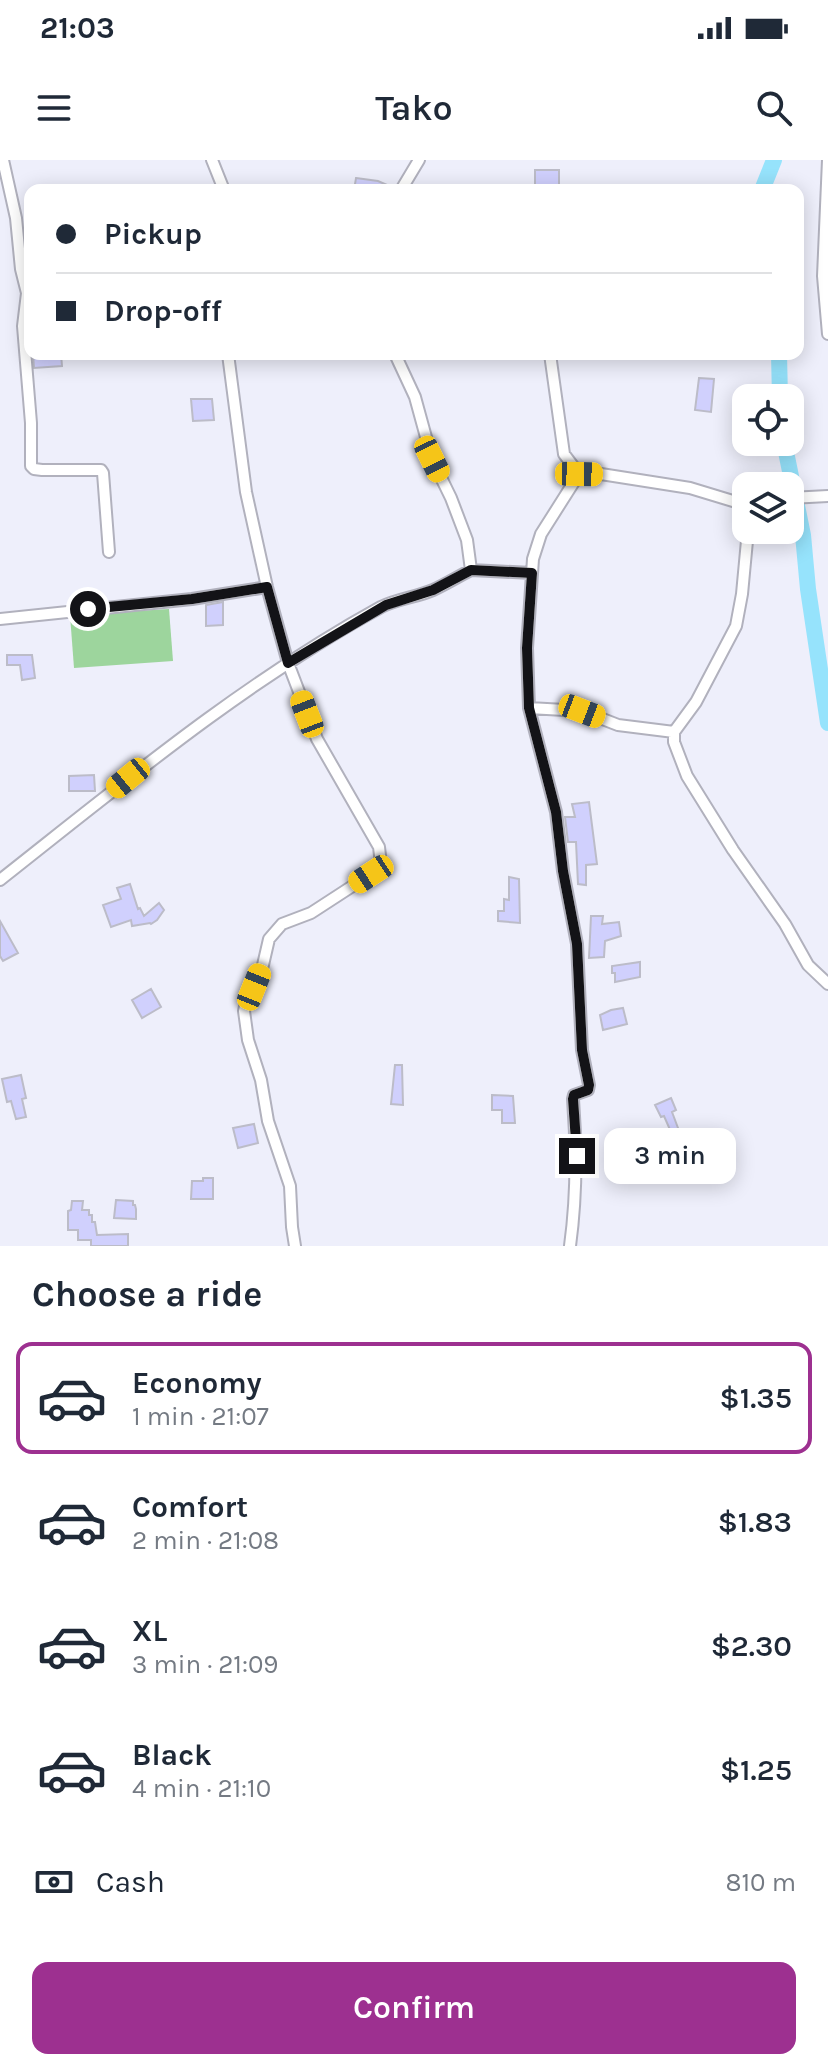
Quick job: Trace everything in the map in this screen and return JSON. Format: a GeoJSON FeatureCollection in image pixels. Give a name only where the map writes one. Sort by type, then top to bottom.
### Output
{"type":"FeatureCollection","features":[{"type":"Feature","properties":{"kind":"street"},"geometry":{"type":"LineString","coordinates":[[3,160],[16,218],[24,281]]}},
{"type":"Feature","properties":{"kind":"street"},"geometry":{"type":"LineString","coordinates":[[212,160],[222,184]]}},
{"type":"Feature","properties":{"kind":"street"},"geometry":{"type":"LineString","coordinates":[[405,184],[419,160]]}},
{"type":"Feature","properties":{"kind":"street"},"geometry":{"type":"LineString","coordinates":[[828,160],[823,276],[828,334]]}},
{"type":"Feature","properties":{"kind":"street"},"geometry":{"type":"LineString","coordinates":[[24,318],[24,338]]}},
{"type":"Feature","properties":{"kind":"street"},"geometry":{"type":"LineString","coordinates":[[26,360],[31,466],[42,470],[101,470],[109,552]]}},
{"type":"Feature","properties":{"kind":"street"},"geometry":{"type":"LineString","coordinates":[[229,360],[246,492],[288,663],[317,739],[381,855],[381,864],[371,874],[311,913],[282,924],[269,939],[263,965],[247,997],[244,1011],[248,1040],[261,1080],[268,1121],[290,1186],[295,1246]]}},
{"type":"Feature","properties":{"kind":"street"},"geometry":{"type":"LineString","coordinates":[[398,360],[415,397],[432,459],[467,540],[471,570]]}},
{"type":"Feature","properties":{"kind":"street"},"geometry":{"type":"LineString","coordinates":[[551,360],[564,454],[579,474]]}},
{"type":"Feature","properties":{"kind":"street"},"geometry":{"type":"LineString","coordinates":[[579,474],[601,474],[690,488],[732,501]]}},
{"type":"Feature","properties":{"kind":"street"},"geometry":{"type":"LineString","coordinates":[[570,1246],[577,1156],[573,1099],[574,1095],[588,1090],[589,1085],[582,1050],[577,944],[556,812],[529,708],[527,648],[533,559],[541,534],[579,474]]}},
{"type":"Feature","properties":{"kind":"street"},"geometry":{"type":"LineString","coordinates":[[804,497],[828,496]]}},
{"type":"Feature","properties":{"kind":"street"},"geometry":{"type":"LineString","coordinates":[[747,544],[736,626],[696,702],[674,732],[674,742],[687,776],[733,850],[785,924],[808,965],[828,984]]}},
{"type":"Feature","properties":{"kind":"street"},"geometry":{"type":"LineString","coordinates":[[0,880],[145,764],[243,693],[386,605],[433,590],[471,570],[532,573]]}},
{"type":"Feature","properties":{"kind":"street"},"geometry":{"type":"LineString","coordinates":[[0,619],[192,599],[267,587]]}},
{"type":"Feature","properties":{"kind":"street"},"geometry":{"type":"LineString","coordinates":[[529,708],[582,711],[618,725],[674,732]]}},
{"type":"Feature","properties":{"kind":"green space"},"geometry":{"type":"Polygon","coordinates":[[[169,609],[173,661],[74,668],[70,615],[169,609]]]}},
{"type":"Feature","properties":{"kind":"building"},"geometry":{"type":"Polygon","coordinates":[[[535,170],[559,170],[559,184],[535,184],[535,170]]]}},
{"type":"Feature","properties":{"kind":"building"},"geometry":{"type":"Polygon","coordinates":[[[356,178],[385,184],[355,184],[356,178]]]}},
{"type":"Feature","properties":{"kind":"building"},"geometry":{"type":"Polygon","coordinates":[[[33,360],[62,360],[62,366],[34,368],[33,360]]]}},
{"type":"Feature","properties":{"kind":"building"},"geometry":{"type":"Polygon","coordinates":[[[699,378],[714,379],[711,412],[695,410],[699,378]]]}},
{"type":"Feature","properties":{"kind":"building"},"geometry":{"type":"Polygon","coordinates":[[[191,399],[212,399],[214,420],[193,421],[191,399]]]}},
{"type":"Feature","properties":{"kind":"building"},"geometry":{"type":"Polygon","coordinates":[[[223,602],[223,625],[206,626],[206,605],[223,602]]]}},
{"type":"Feature","properties":{"kind":"building"},"geometry":{"type":"Polygon","coordinates":[[[7,655],[32,655],[35,678],[22,680],[20,665],[7,665],[7,655]]]}},
{"type":"Feature","properties":{"kind":"building"},"geometry":{"type":"Polygon","coordinates":[[[94,775],[95,791],[69,791],[69,776],[94,775]]]}},
{"type":"Feature","properties":{"kind":"building"},"geometry":{"type":"Polygon","coordinates":[[[589,802],[597,864],[586,865],[586,885],[578,884],[576,842],[568,842],[565,817],[575,817],[572,804],[589,802]]]}},
{"type":"Feature","properties":{"kind":"building"},"geometry":{"type":"Polygon","coordinates":[[[509,877],[519,879],[520,923],[498,921],[498,911],[504,911],[504,899],[509,900],[509,877]]]}},
{"type":"Feature","properties":{"kind":"building"},"geometry":{"type":"Polygon","coordinates":[[[130,884],[138,909],[144,916],[159,903],[164,910],[151,924],[132,926],[131,920],[111,927],[103,905],[121,899],[117,888],[130,884]]]}},
{"type":"Feature","properties":{"kind":"building"},"geometry":{"type":"Polygon","coordinates":[[[591,916],[603,916],[602,924],[619,922],[621,936],[605,941],[604,957],[589,958],[591,916]]]}},
{"type":"Feature","properties":{"kind":"building"},"geometry":{"type":"Polygon","coordinates":[[[0,921],[18,953],[3,961],[0,956],[0,921]]]}},
{"type":"Feature","properties":{"kind":"building"},"geometry":{"type":"Polygon","coordinates":[[[640,962],[640,977],[615,982],[612,966],[640,962]]]}},
{"type":"Feature","properties":{"kind":"building"},"geometry":{"type":"Polygon","coordinates":[[[151,989],[161,1007],[142,1018],[132,1000],[151,989]]]}},
{"type":"Feature","properties":{"kind":"building"},"geometry":{"type":"Polygon","coordinates":[[[623,1008],[627,1024],[603,1030],[600,1015],[623,1008]]]}},
{"type":"Feature","properties":{"kind":"building"},"geometry":{"type":"Polygon","coordinates":[[[395,1065],[402,1065],[403,1105],[391,1104],[395,1065]]]}},
{"type":"Feature","properties":{"kind":"building"},"geometry":{"type":"Polygon","coordinates":[[[21,1075],[26,1117],[16,1119],[11,1101],[7,1102],[2,1079],[21,1075]]]}},
{"type":"Feature","properties":{"kind":"building"},"geometry":{"type":"Polygon","coordinates":[[[492,1095],[513,1096],[515,1123],[502,1123],[502,1110],[492,1110],[492,1095]]]}},
{"type":"Feature","properties":{"kind":"building"},"geometry":{"type":"Polygon","coordinates":[[[671,1098],[678,1128],[671,1132],[655,1105],[671,1098]]]}},
{"type":"Feature","properties":{"kind":"building"},"geometry":{"type":"Polygon","coordinates":[[[254,1124],[258,1143],[238,1148],[233,1128],[254,1124]]]}},
{"type":"Feature","properties":{"kind":"building"},"geometry":{"type":"Polygon","coordinates":[[[203,1178],[213,1178],[213,1199],[191,1199],[192,1181],[203,1181],[203,1178]]]}},
{"type":"Feature","properties":{"kind":"building"},"geometry":{"type":"Polygon","coordinates":[[[116,1200],[133,1201],[136,1219],[114,1218],[116,1200]]]}},
{"type":"Feature","properties":{"kind":"building"},"geometry":{"type":"Polygon","coordinates":[[[72,1201],[83,1201],[82,1210],[89,1210],[89,1215],[92,1215],[97,1235],[128,1234],[128,1246],[91,1246],[91,1240],[78,1240],[78,1230],[68,1230],[68,1211],[71,1210],[72,1201]]]}},
{"type":"Feature","properties":{"kind":"waterway"},"geometry":{"type":"LineString","coordinates":[[764,184],[774,160]]}},
{"type":"Feature","properties":{"kind":"waterway"},"geometry":{"type":"LineString","coordinates":[[779,360],[780,384]]}},
{"type":"Feature","properties":{"kind":"waterway"},"geometry":{"type":"LineString","coordinates":[[787,456],[803,535],[828,723]]}},
{"type":"Feature","properties":{"kind":"route"},"geometry":{"type":"LineString","coordinates":[[88,609],[192,599],[267,587],[288,663],[386,605],[433,590],[471,570],[532,573],[527,648],[529,708],[556,812],[577,944],[582,1050],[589,1085],[588,1090],[574,1095],[573,1099],[577,1156]]}}]}
